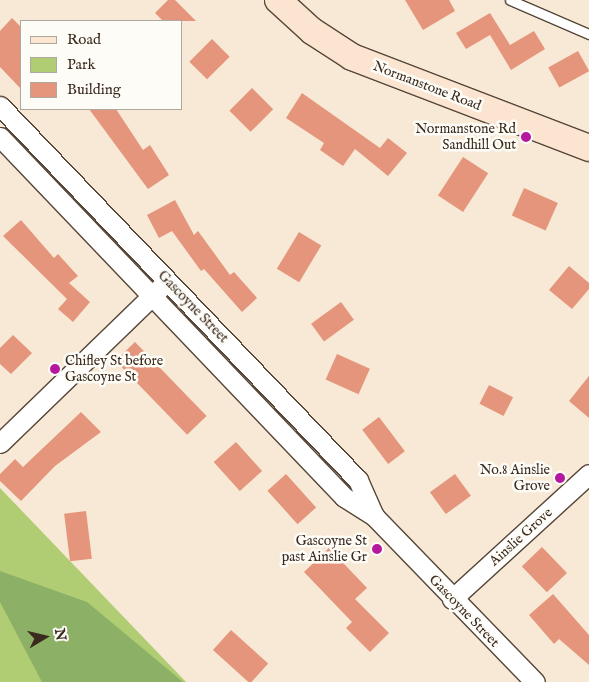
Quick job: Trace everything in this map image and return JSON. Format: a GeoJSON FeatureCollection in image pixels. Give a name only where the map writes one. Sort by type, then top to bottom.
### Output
{"type":"FeatureCollection","features":[{"type":"Feature","properties":{"kind":"street","name":"Normanstone Road"},"geometry":{"type":"LineString","coordinates":[[278,0],[312,31],[352,57],[589,148]]}},
{"type":"Feature","properties":{"kind":"street","name":"Gascoyne Street"},"geometry":{"type":"LineString","coordinates":[[0,106],[358,480],[374,516]]}},
{"type":"Feature","properties":{"kind":"street","name":"Gascoyne Street"},"geometry":{"type":"LineString","coordinates":[[0,137],[344,497],[374,516],[452,599],[535,682]]}},
{"type":"Feature","properties":{"kind":"street"},"geometry":{"type":"LineString","coordinates":[[0,443],[168,280]]}},
{"type":"Feature","properties":{"kind":"street","name":"Ainslie Grove"},"geometry":{"type":"LineString","coordinates":[[452,599],[589,474]]}},
{"type":"Feature","properties":{"kind":"lane"},"geometry":{"type":"LineString","coordinates":[[510,0],[589,34]]}},
{"type":"Feature","properties":{"kind":"green space"},"geometry":{"type":"Polygon","coordinates":[[[0,488],[186,682],[0,682],[0,488]]]}},
{"type":"Feature","properties":{"kind":"green space"},"geometry":{"type":"Polygon","coordinates":[[[0,571],[87,602],[183,682],[42,682],[0,602],[0,571]]]}},
{"type":"Feature","properties":{"kind":"building"},"geometry":{"type":"Polygon","coordinates":[[[168,0],[175,0],[196,21],[162,20],[155,13],[168,0]]]}},
{"type":"Feature","properties":{"kind":"building"},"geometry":{"type":"Polygon","coordinates":[[[405,0],[449,0],[455,11],[423,30],[405,0]]]}},
{"type":"Feature","properties":{"kind":"building"},"geometry":{"type":"Polygon","coordinates":[[[490,13],[510,45],[534,31],[545,49],[511,70],[490,35],[466,49],[456,33],[490,13]]]}},
{"type":"Feature","properties":{"kind":"building"},"geometry":{"type":"Polygon","coordinates":[[[12,18],[20,26],[20,88],[0,67],[0,31],[12,18]]]}},
{"type":"Feature","properties":{"kind":"building"},"geometry":{"type":"Polygon","coordinates":[[[212,39],[230,57],[207,79],[189,62],[212,39]]]}},
{"type":"Feature","properties":{"kind":"building"},"geometry":{"type":"Polygon","coordinates":[[[578,51],[589,71],[559,88],[548,67],[578,51]]]}},
{"type":"Feature","properties":{"kind":"building"},"geometry":{"type":"Polygon","coordinates":[[[252,88],[273,109],[251,132],[229,111],[252,88]]]}},
{"type":"Feature","properties":{"kind":"building"},"geometry":{"type":"Polygon","coordinates":[[[302,93],[380,148],[388,138],[407,153],[388,176],[355,149],[343,166],[320,150],[324,143],[286,118],[302,93]]]}},
{"type":"Feature","properties":{"kind":"building"},"geometry":{"type":"Polygon","coordinates":[[[90,110],[117,110],[143,150],[150,145],[169,175],[148,189],[90,110]]]}},
{"type":"Feature","properties":{"kind":"building"},"geometry":{"type":"Polygon","coordinates":[[[463,157],[488,173],[463,212],[438,196],[463,157]]]}},
{"type":"Feature","properties":{"kind":"building"},"geometry":{"type":"Polygon","coordinates":[[[524,188],[558,203],[546,230],[512,215],[524,188]]]}},
{"type":"Feature","properties":{"kind":"building"},"geometry":{"type":"Polygon","coordinates":[[[175,200],[194,235],[198,231],[230,275],[234,272],[257,298],[242,312],[204,269],[201,271],[172,231],[159,238],[147,215],[175,200]]]}},
{"type":"Feature","properties":{"kind":"building"},"geometry":{"type":"Polygon","coordinates":[[[21,220],[54,258],[58,254],[78,276],[69,283],[90,302],[73,322],[58,309],[67,299],[3,236],[21,220]]]}},
{"type":"Feature","properties":{"kind":"building"},"geometry":{"type":"Polygon","coordinates":[[[299,232],[321,245],[299,282],[277,269],[299,232]]]}},
{"type":"Feature","properties":{"kind":"building"},"geometry":{"type":"Polygon","coordinates":[[[569,266],[589,283],[589,289],[572,309],[549,290],[569,266]]]}},
{"type":"Feature","properties":{"kind":"building"},"geometry":{"type":"Polygon","coordinates":[[[341,302],[354,320],[324,342],[311,324],[341,302]]]}},
{"type":"Feature","properties":{"kind":"building"},"geometry":{"type":"Polygon","coordinates":[[[13,335],[32,353],[11,374],[0,364],[0,348],[13,335]]]}},
{"type":"Feature","properties":{"kind":"building"},"geometry":{"type":"Polygon","coordinates":[[[135,342],[207,416],[187,435],[116,361],[135,342]]]}},
{"type":"Feature","properties":{"kind":"building"},"geometry":{"type":"Polygon","coordinates":[[[337,354],[370,369],[358,394],[326,380],[337,354]]]}},
{"type":"Feature","properties":{"kind":"building"},"geometry":{"type":"Polygon","coordinates":[[[589,376],[589,418],[569,401],[589,376]]]}},
{"type":"Feature","properties":{"kind":"building"},"geometry":{"type":"Polygon","coordinates":[[[489,385],[513,397],[504,416],[479,404],[489,385]]]}},
{"type":"Feature","properties":{"kind":"building"},"geometry":{"type":"Polygon","coordinates":[[[81,412],[101,432],[55,466],[21,501],[0,481],[0,474],[15,459],[23,467],[81,412]]]}},
{"type":"Feature","properties":{"kind":"building"},"geometry":{"type":"Polygon","coordinates":[[[379,417],[405,451],[388,464],[362,430],[379,417]]]}},
{"type":"Feature","properties":{"kind":"building"},"geometry":{"type":"Polygon","coordinates":[[[236,442],[262,471],[240,491],[214,462],[236,442]]]}},
{"type":"Feature","properties":{"kind":"building"},"geometry":{"type":"Polygon","coordinates":[[[286,474],[316,507],[298,524],[267,491],[286,474]]]}},
{"type":"Feature","properties":{"kind":"building"},"geometry":{"type":"Polygon","coordinates":[[[455,474],[471,496],[446,514],[430,492],[455,474]]]}},
{"type":"Feature","properties":{"kind":"building"},"geometry":{"type":"Polygon","coordinates":[[[86,511],[92,559],[70,561],[64,514],[86,511]]]}},
{"type":"Feature","properties":{"kind":"building"},"geometry":{"type":"Polygon","coordinates":[[[542,547],[567,573],[547,592],[522,566],[542,547]]]}},
{"type":"Feature","properties":{"kind":"building"},"geometry":{"type":"Polygon","coordinates":[[[329,548],[367,588],[355,599],[389,633],[370,652],[346,628],[352,622],[304,572],[329,548]]]}},
{"type":"Feature","properties":{"kind":"building"},"geometry":{"type":"Polygon","coordinates":[[[553,594],[589,635],[589,665],[559,639],[554,644],[529,615],[553,594]]]}},
{"type":"Feature","properties":{"kind":"building"},"geometry":{"type":"Polygon","coordinates":[[[231,630],[268,663],[251,682],[248,682],[213,650],[231,630]]]}},
{"type":"Feature","properties":{"kind":"place","name":"Normanstone Rd Sandhill Out"},"geometry":{"type":"Point","coordinates":[526,137]}},
{"type":"Feature","properties":{"kind":"place","name":"Chifley St before Gascoyne St"},"geometry":{"type":"Point","coordinates":[55,369]}},
{"type":"Feature","properties":{"kind":"place","name":"No.8 Ainslie Grove"},"geometry":{"type":"Point","coordinates":[560,478]}},
{"type":"Feature","properties":{"kind":"place","name":"Gascoyne St past Ainslie Gr"},"geometry":{"type":"Point","coordinates":[377,549]}}]}
